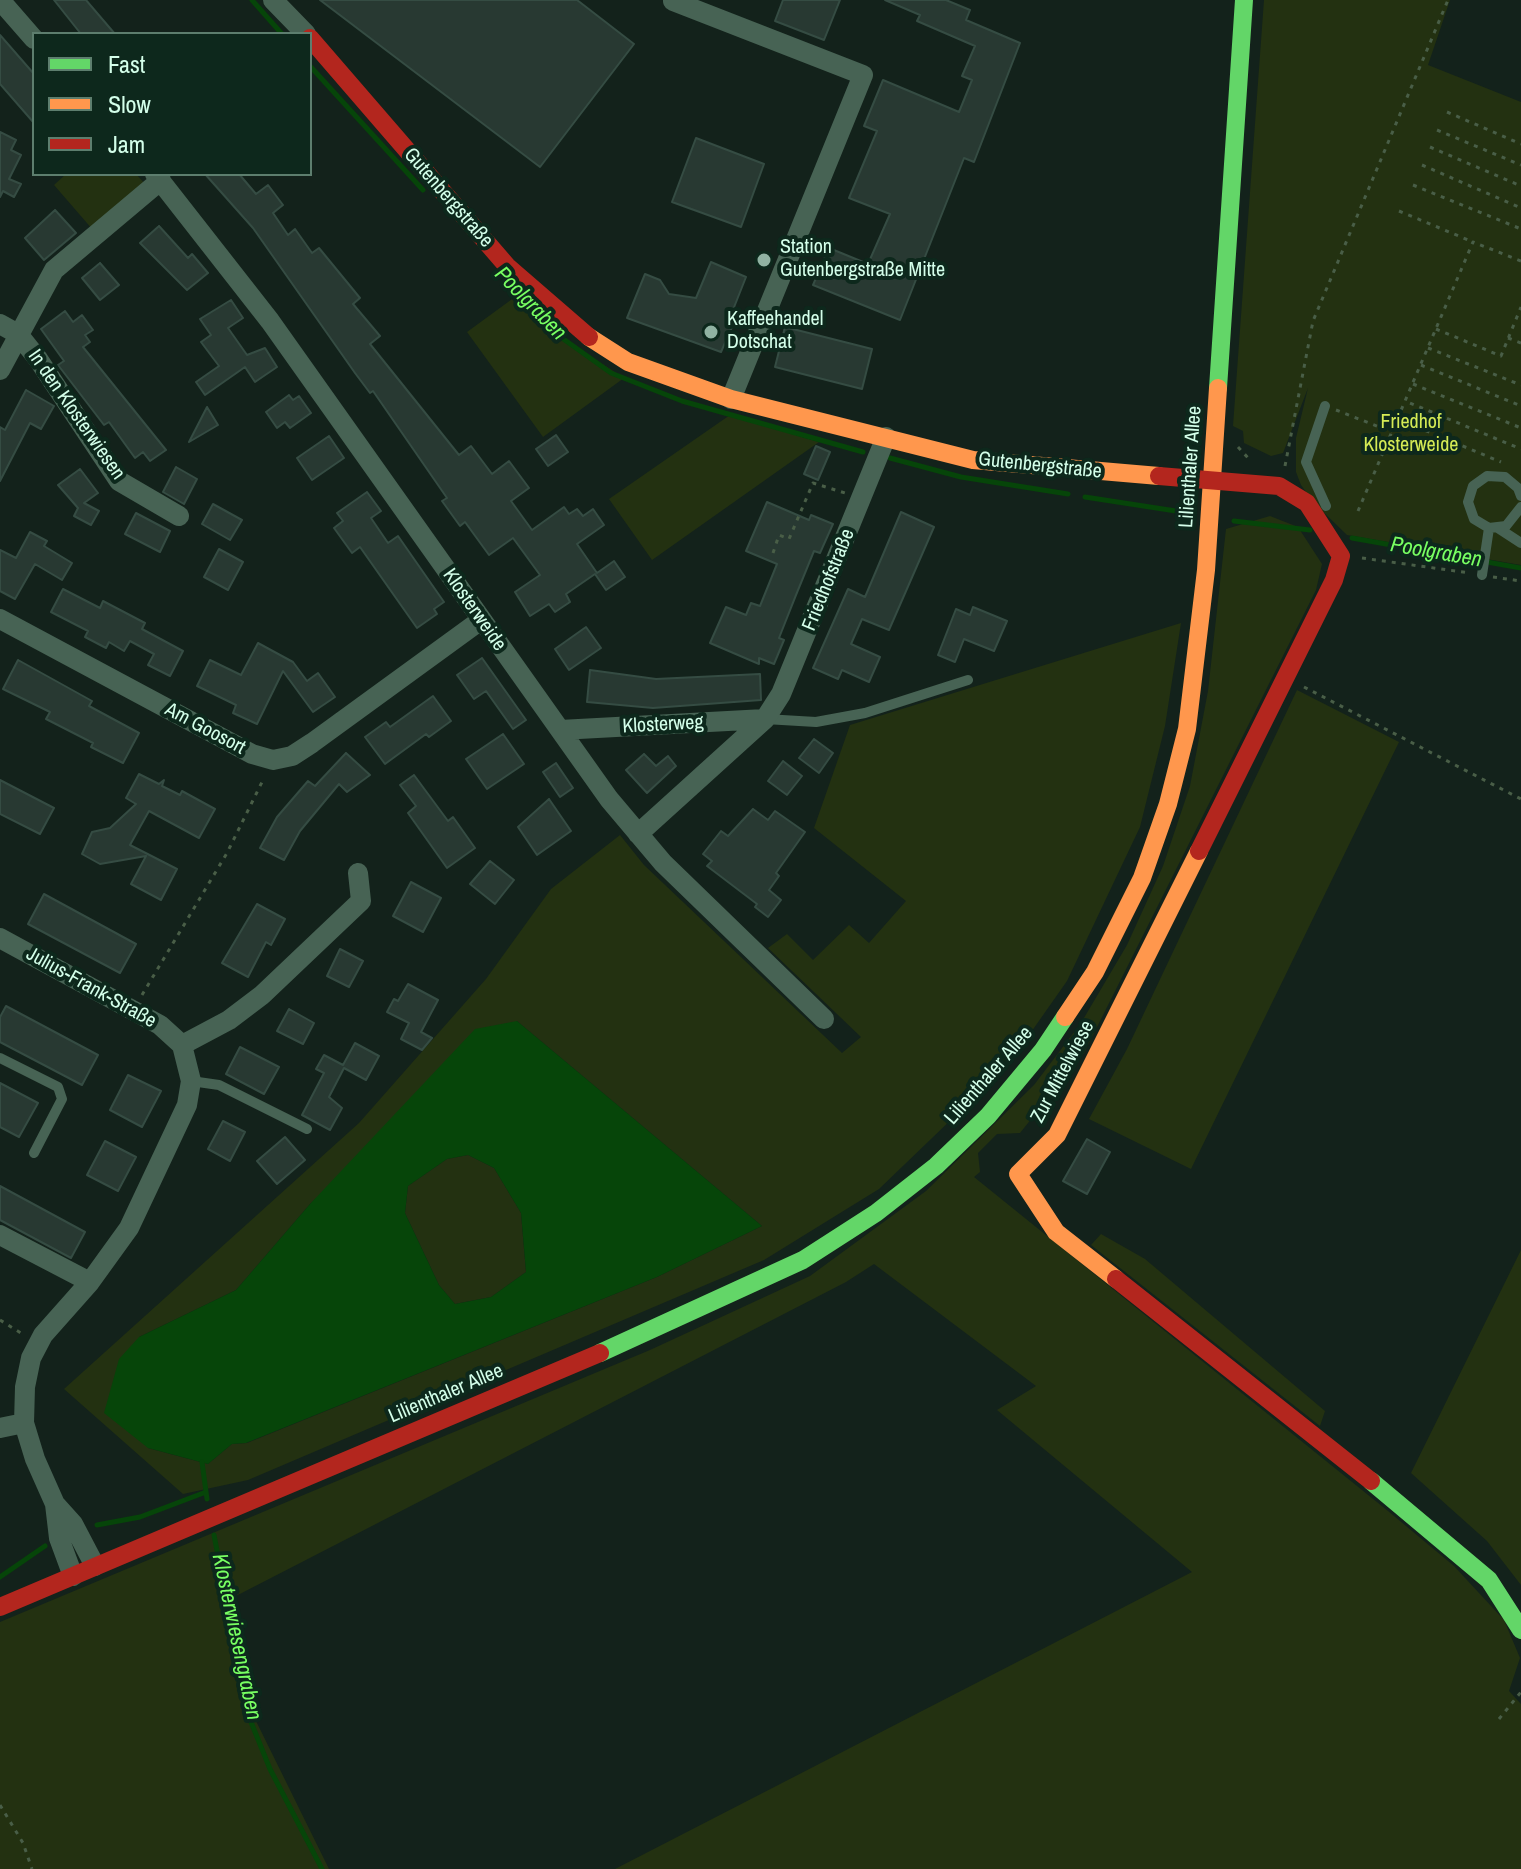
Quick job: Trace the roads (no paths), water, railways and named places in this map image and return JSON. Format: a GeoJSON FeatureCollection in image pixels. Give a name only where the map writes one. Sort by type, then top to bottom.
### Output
{"type":"FeatureCollection","features":[{"type":"Feature","properties":{"kind":"street"},"geometry":{"type":"LineString","coordinates":[[0,0],[32,37]]}},
{"type":"Feature","properties":{"kind":"street","name":"Gutenbergstraße"},"geometry":{"type":"LineString","coordinates":[[273,0],[304,32]]}},
{"type":"Feature","properties":{"kind":"street","name":"Lilienthaler Allee"},"geometry":{"type":"LineString","coordinates":[[0,1607],[762,1282],[876,1213],[958,1145],[1021,1078],[1062,1024],[1116,933],[1146,868],[1176,777],[1190,707],[1203,610],[1244,0]]}},
{"type":"Feature","properties":{"kind":"street"},"geometry":{"type":"LineString","coordinates":[[673,1],[863,75],[731,399]]}},
{"type":"Feature","properties":{"kind":"street","name":"Gutenbergstraße"},"geometry":{"type":"LineString","coordinates":[[312,41],[537,297],[573,327],[628,362],[731,399],[973,460],[1009,466],[1211,482]]}},
{"type":"Feature","properties":{"kind":"street"},"geometry":{"type":"LineString","coordinates":[[0,370],[9,329],[54,270],[158,177]]}},
{"type":"Feature","properties":{"kind":"street","name":"Klosterweide"},"geometry":{"type":"LineString","coordinates":[[158,177],[270,321],[481,620],[638,834],[663,863],[824,1019]]}},
{"type":"Feature","properties":{"kind":"street","name":"In den Klosterwiesen"},"geometry":{"type":"LineString","coordinates":[[9,329],[69,402],[76,419],[119,481],[179,516]]}},
{"type":"Feature","properties":{"kind":"street","name":"Friedhofstraße"},"geometry":{"type":"LineString","coordinates":[[638,834],[765,719],[791,674],[886,437]]}},
{"type":"Feature","properties":{"kind":"street","name":"Zur Mittelwiese"},"geometry":{"type":"LineString","coordinates":[[1211,482],[1279,486],[1307,503],[1341,556],[1334,580],[1288,679],[1057,1135],[1018,1174],[1056,1232],[1436,1532],[1489,1580],[1521,1630]]}},
{"type":"Feature","properties":{"kind":"street","name":"Am Goosort"},"geometry":{"type":"LineString","coordinates":[[0,619],[252,754],[273,760],[292,756],[312,743],[481,620]]}},
{"type":"Feature","properties":{"kind":"street","name":"Klosterweg"},"geometry":{"type":"LineString","coordinates":[[560,730],[765,719]]}},
{"type":"Feature","properties":{"kind":"street"},"geometry":{"type":"LineString","coordinates":[[73,1576],[61,1548],[55,1504],[35,1459],[24,1423],[25,1387],[37,1344],[49,1326],[90,1282],[129,1228],[164,1159],[187,1105],[191,1081],[182,1045],[229,1020],[262,995],[361,901],[358,873]]}},
{"type":"Feature","properties":{"kind":"street","name":"Julius-Frank-Straße"},"geometry":{"type":"LineString","coordinates":[[0,938],[160,1025],[182,1045]]}},
{"type":"Feature","properties":{"kind":"street"},"geometry":{"type":"LineString","coordinates":[[0,1235],[90,1282]]}},
{"type":"Feature","properties":{"kind":"street"},"geometry":{"type":"LineString","coordinates":[[0,1428],[24,1423]]}},
{"type":"Feature","properties":{"kind":"street"},"geometry":{"type":"LineString","coordinates":[[55,1504],[73,1524],[95,1566]]}},
{"type":"Feature","properties":{"kind":"lane"},"geometry":{"type":"LineString","coordinates":[[1325,406],[1306,462],[1326,506]]}},
{"type":"Feature","properties":{"kind":"lane"},"geometry":{"type":"LineString","coordinates":[[1521,496],[1512,481],[1496,475],[1479,479],[1469,494],[1469,511],[1474,519],[1521,543]]}},
{"type":"Feature","properties":{"kind":"lane"},"geometry":{"type":"LineString","coordinates":[[1493,528],[1514,521],[1521,507]]}},
{"type":"Feature","properties":{"kind":"lane"},"geometry":{"type":"LineString","coordinates":[[1483,568],[1493,528]]}},
{"type":"Feature","properties":{"kind":"lane"},"geometry":{"type":"LineString","coordinates":[[765,719],[816,722],[865,713],[968,680]]}},
{"type":"Feature","properties":{"kind":"lane"},"geometry":{"type":"LineString","coordinates":[[0,1058],[58,1087],[62,1099],[34,1153]]}},
{"type":"Feature","properties":{"kind":"lane"},"geometry":{"type":"LineString","coordinates":[[191,1081],[219,1085],[307,1129]]}},
{"type":"Feature","properties":{"kind":"waterway","name":"Poolgraben"},"geometry":{"type":"LineString","coordinates":[[252,0],[280,32]]}},
{"type":"Feature","properties":{"kind":"waterway","name":"Poolgraben"},"geometry":{"type":"LineString","coordinates":[[312,68],[423,190]]}},
{"type":"Feature","properties":{"kind":"waterway","name":"Poolgraben"},"geometry":{"type":"LineString","coordinates":[[524,300],[555,333],[611,373],[682,401],[863,452]]}},
{"type":"Feature","properties":{"kind":"waterway","name":"Poolgraben"},"geometry":{"type":"LineString","coordinates":[[890,458],[961,477],[1068,494]]}},
{"type":"Feature","properties":{"kind":"waterway","name":"Poolgraben"},"geometry":{"type":"LineString","coordinates":[[1085,497],[1176,511]]}},
{"type":"Feature","properties":{"kind":"waterway","name":"Poolgraben"},"geometry":{"type":"LineString","coordinates":[[1234,521],[1310,530]]}},
{"type":"Feature","properties":{"kind":"waterway","name":"Poolgraben"},"geometry":{"type":"LineString","coordinates":[[1352,538],[1521,568]]}},
{"type":"Feature","properties":{"kind":"waterway"},"geometry":{"type":"LineString","coordinates":[[202,1462],[207,1499]]}},
{"type":"Feature","properties":{"kind":"waterway","name":"Klosterwiesengraben"},"geometry":{"type":"LineString","coordinates":[[97,1525],[140,1517],[206,1492]]}},
{"type":"Feature","properties":{"kind":"waterway","name":"Klosterwiesengraben"},"geometry":{"type":"LineString","coordinates":[[214,1535],[249,1717],[270,1769],[322,1869]]}},
{"type":"Feature","properties":{"kind":"waterway","name":"Klosterwiesengraben"},"geometry":{"type":"LineString","coordinates":[[0,1577],[45,1546]]}},
{"type":"Feature","properties":{"kind":"place","name":"Station Gutenbergstraße Mitte"},"geometry":{"type":"Point","coordinates":[764,260]}},
{"type":"Feature","properties":{"kind":"place","name":"Kaffeehandel Dotschat"},"geometry":{"type":"Point","coordinates":[711,332]}},
{"type":"Feature","properties":{"kind":"park label","name":"Friedhof Klosterweide"},"geometry":{"type":"Point","coordinates":[1411,434]}}]}
